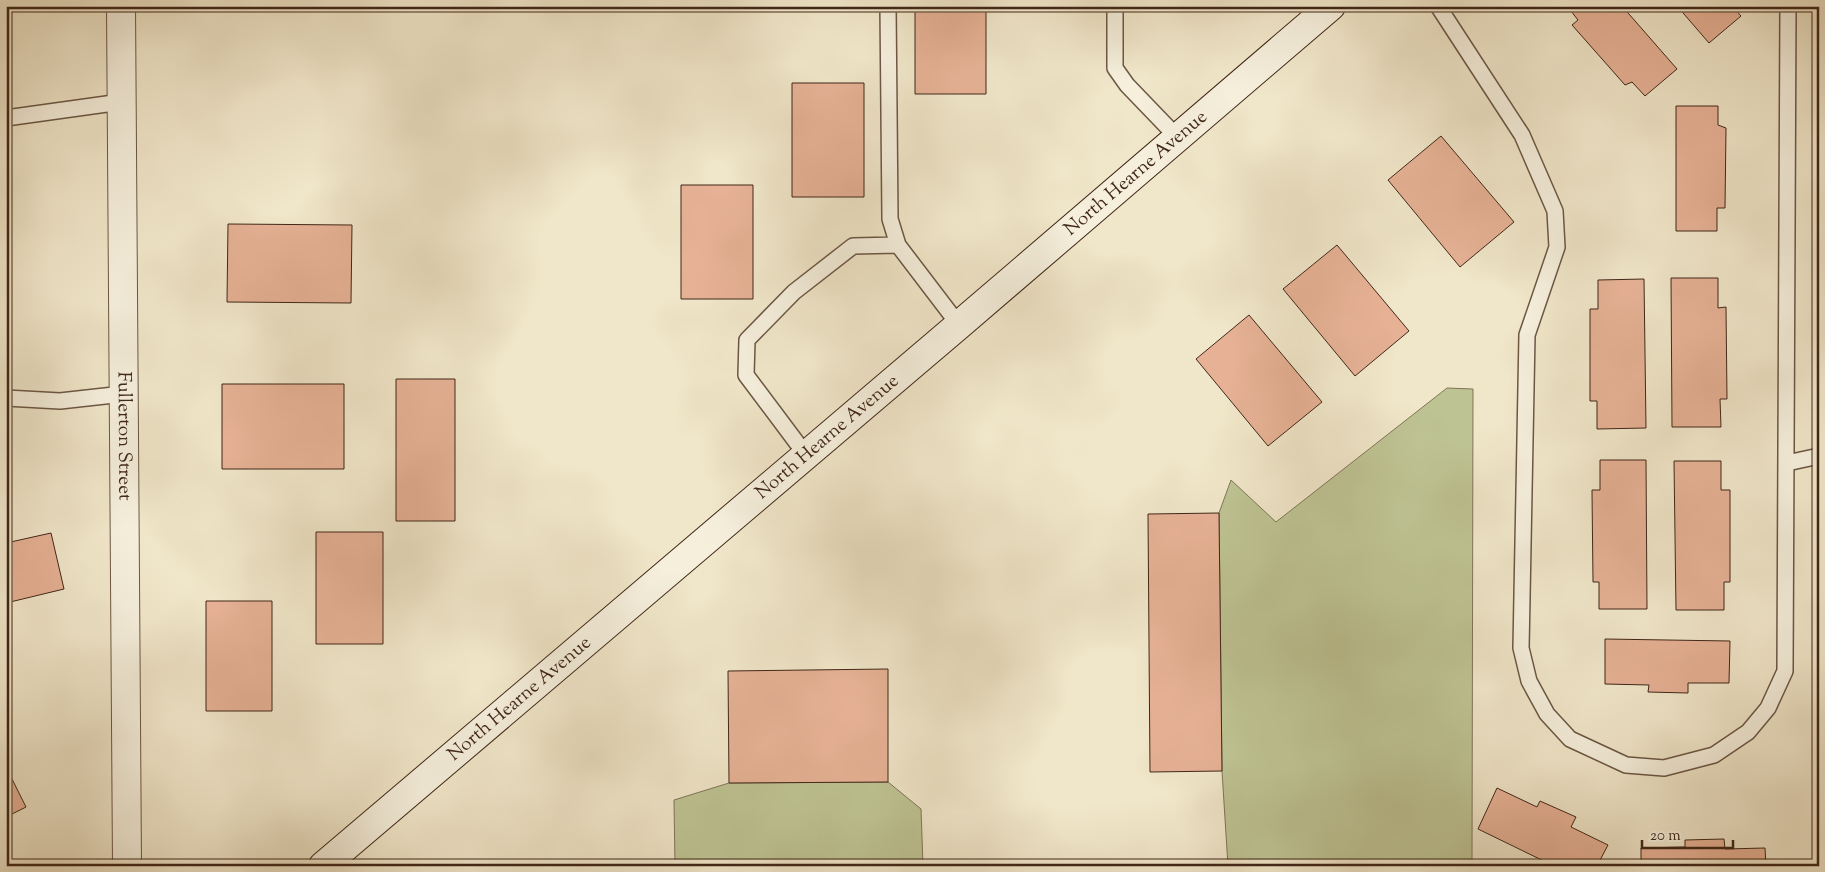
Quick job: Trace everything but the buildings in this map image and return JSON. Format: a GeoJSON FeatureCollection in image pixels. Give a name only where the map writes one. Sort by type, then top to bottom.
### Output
{"type":"FeatureCollection","features":[{"type":"Feature","properties":{"kind":"main road","name":"Fullerton Street"},"geometry":{"type":"LineString","coordinates":[[121,6],[127,866]]}},
{"type":"Feature","properties":{"kind":"main road","name":"North Hearne Avenue"},"geometry":{"type":"LineString","coordinates":[[322,866],[959,325],[1330,6]]}},
{"type":"Feature","properties":{"kind":"lane"},"geometry":{"type":"LineString","coordinates":[[888,6],[890,219],[898,245],[959,325]]}},
{"type":"Feature","properties":{"kind":"lane"},"geometry":{"type":"LineString","coordinates":[[1115,6],[1116,68],[1127,85],[1178,138]]}},
{"type":"Feature","properties":{"kind":"lane"},"geometry":{"type":"LineString","coordinates":[[1438,6],[1522,135],[1555,211],[1557,247],[1528,335],[1521,648],[1529,681],[1547,714],[1570,738],[1626,765],[1664,768],[1714,755],[1748,732],[1768,708],[1785,671],[1788,6]]}},
{"type":"Feature","properties":{"kind":"lane"},"geometry":{"type":"LineString","coordinates":[[6,118],[121,102]]}},
{"type":"Feature","properties":{"kind":"lane"},"geometry":{"type":"LineString","coordinates":[[806,455],[746,375],[747,340],[794,292],[853,246],[898,245]]}},
{"type":"Feature","properties":{"kind":"lane"},"geometry":{"type":"LineString","coordinates":[[6,398],[60,401],[123,394]]}},
{"type":"Feature","properties":{"kind":"lane"},"geometry":{"type":"LineString","coordinates":[[1787,462],[1819,456]]}},
{"type":"Feature","properties":{"kind":"green space"},"geometry":{"type":"Polygon","coordinates":[[[1447,388],[1473,389],[1472,866],[1228,866],[1222,771],[1219,513],[1231,480],[1276,522],[1447,388]]]}},
{"type":"Feature","properties":{"kind":"green space"},"geometry":{"type":"Polygon","coordinates":[[[888,782],[921,809],[923,866],[675,866],[674,800],[729,783],[888,782]]]}}]}
